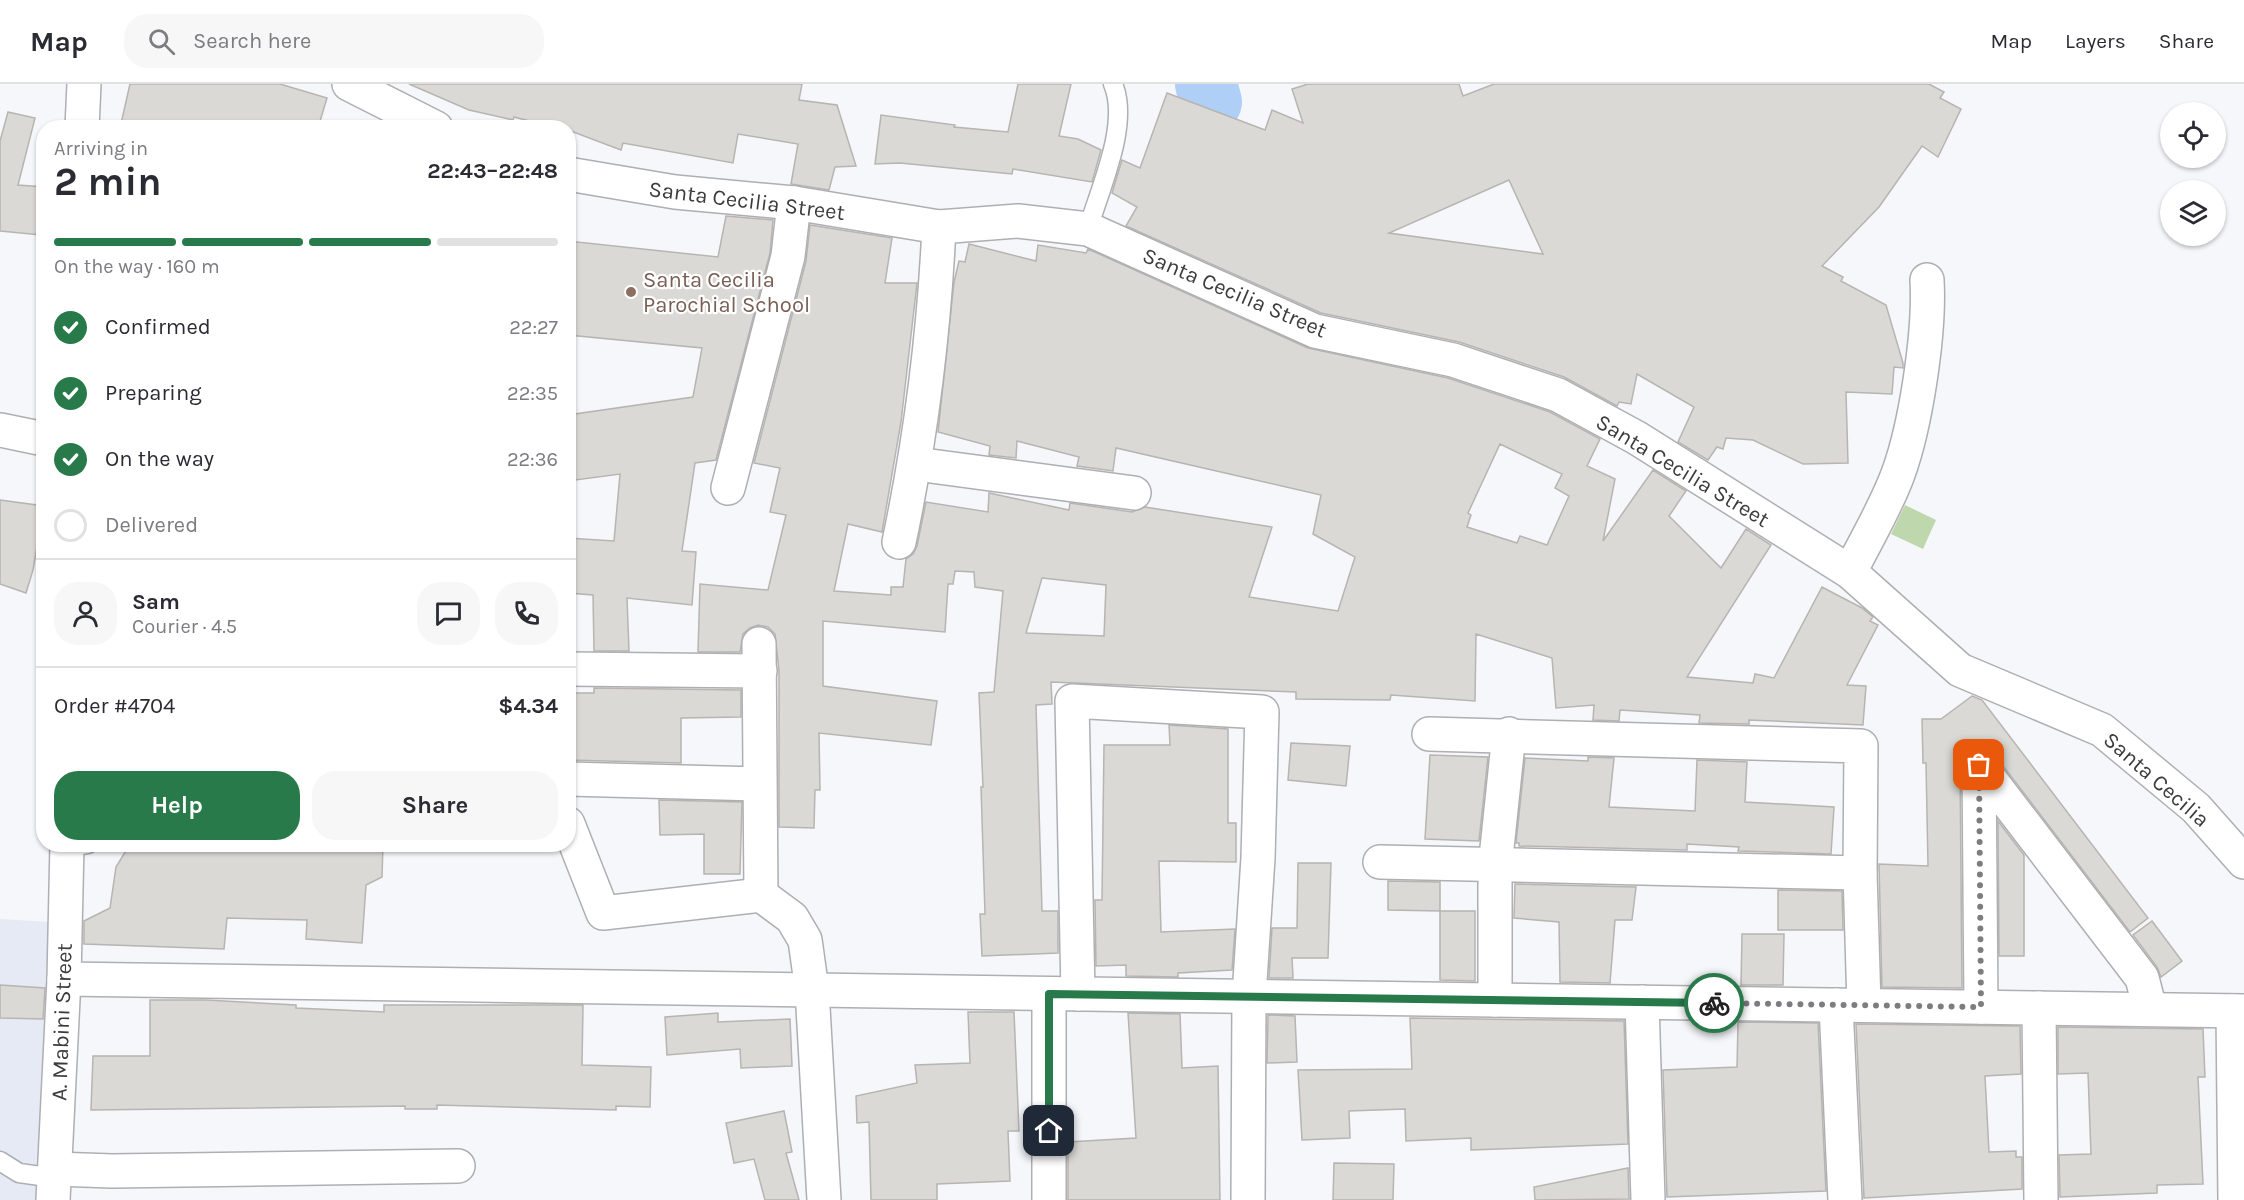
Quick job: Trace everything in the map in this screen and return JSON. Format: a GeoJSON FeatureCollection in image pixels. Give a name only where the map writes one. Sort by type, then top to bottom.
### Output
{"type":"FeatureCollection","features":[{"type":"Feature","properties":{"kind":"street"},"geometry":{"type":"LineString","coordinates":[[82,120],[84,84]]}},
{"type":"Feature","properties":{"kind":"street"},"geometry":{"type":"LineString","coordinates":[[349,84],[420,120]]}},
{"type":"Feature","properties":{"kind":"street","name":"Santa Cecilia Street"},"geometry":{"type":"LineString","coordinates":[[576,175],[675,192],[794,204],[939,227],[1018,221],[1088,229],[1315,331],[1453,360],[1558,395],[1637,438],[1850,572],[1960,670]]}},
{"type":"Feature","properties":{"kind":"street"},"geometry":{"type":"LineString","coordinates":[[728,488],[788,256],[794,204]]}},
{"type":"Feature","properties":{"kind":"street"},"geometry":{"type":"LineString","coordinates":[[899,542],[915,464],[934,326],[939,227]]}},
{"type":"Feature","properties":{"kind":"street"},"geometry":{"type":"LineString","coordinates":[[1850,572],[1898,475],[1909,436],[1929,306],[1928,280]]}},
{"type":"Feature","properties":{"kind":"street"},"geometry":{"type":"LineString","coordinates":[[0,430],[36,437]]}},
{"type":"Feature","properties":{"kind":"street"},"geometry":{"type":"LineString","coordinates":[[915,464],[1134,493]]}},
{"type":"Feature","properties":{"kind":"street"},"geometry":{"type":"LineString","coordinates":[[576,669],[759,658],[760,895]]}},
{"type":"Feature","properties":{"kind":"street","name":"Santa Cecilia"},"geometry":{"type":"LineString","coordinates":[[1960,670],[2102,730],[2196,808],[2244,862]]}},
{"type":"Feature","properties":{"kind":"street"},"geometry":{"type":"LineString","coordinates":[[1048,1200],[1063,994],[1072,700],[1262,712],[1258,858],[1249,996],[1248,1200]]}},
{"type":"Feature","properties":{"kind":"street"},"geometry":{"type":"LineString","coordinates":[[1429,734],[1509,734],[1861,746],[1860,873],[1850,1005],[1845,1200]]}},
{"type":"Feature","properties":{"kind":"street"},"geometry":{"type":"LineString","coordinates":[[1495,1000],[1495,867],[1509,734]]}},
{"type":"Feature","properties":{"kind":"street"},"geometry":{"type":"LineString","coordinates":[[1981,1007],[1979,765],[2142,978],[2150,1009]]}},
{"type":"Feature","properties":{"kind":"street"},"geometry":{"type":"LineString","coordinates":[[576,779],[759,784]]}},
{"type":"Feature","properties":{"kind":"street"},"geometry":{"type":"LineString","coordinates":[[576,844],[603,913],[760,895],[792,918],[806,940],[812,990],[824,1200]]}},
{"type":"Feature","properties":{"kind":"street","name":"A. Mabini Street"},"geometry":{"type":"LineString","coordinates":[[54,1182],[64,979],[74,852]]}},
{"type":"Feature","properties":{"kind":"street"},"geometry":{"type":"LineString","coordinates":[[1380,862],[1495,867],[1860,873]]}},
{"type":"Feature","properties":{"kind":"street"},"geometry":{"type":"LineString","coordinates":[[64,979],[2239,1011],[2235,1200]]}},
{"type":"Feature","properties":{"kind":"street"},"geometry":{"type":"LineString","coordinates":[[1642,1002],[1648,1200]]}},
{"type":"Feature","properties":{"kind":"street"},"geometry":{"type":"LineString","coordinates":[[2039,1008],[2041,1200]]}},
{"type":"Feature","properties":{"kind":"street"},"geometry":{"type":"LineString","coordinates":[[54,1182],[112,1172],[458,1166]]}},
{"type":"Feature","properties":{"kind":"lane"},"geometry":{"type":"LineString","coordinates":[[1088,229],[1117,132],[1120,109],[1113,84]]}},
{"type":"Feature","properties":{"kind":"lane"},"geometry":{"type":"LineString","coordinates":[[0,1161],[19,1173],[54,1182]]}},
{"type":"Feature","properties":{"kind":"shaded area"},"geometry":{"type":"Polygon","coordinates":[[[0,919],[50,922],[36,1200],[0,1200],[0,919]]]}},
{"type":"Feature","properties":{"kind":"green space"},"geometry":{"type":"Polygon","coordinates":[[[1905,505],[1936,520],[1923,549],[1891,534],[1905,505]]]}},
{"type":"Feature","properties":{"kind":"building"},"geometry":{"type":"Polygon","coordinates":[[[130,84],[280,84],[327,98],[320,120],[122,120],[130,84]]]}},
{"type":"Feature","properties":{"kind":"building"},"geometry":{"type":"Polygon","coordinates":[[[409,84],[802,84],[799,100],[837,105],[856,166],[835,167],[829,190],[791,184],[798,144],[738,134],[733,163],[623,143],[621,150],[576,133],[576,120],[525,120],[514,117],[513,120],[469,110],[409,84]]]}},
{"type":"Feature","properties":{"kind":"building"},"geometry":{"type":"Polygon","coordinates":[[[1018,84],[1071,84],[1059,136],[1078,139],[1101,150],[1092,182],[1013,169],[1012,174],[900,163],[875,164],[881,115],[955,125],[954,127],[1008,132],[1018,84]]]}},
{"type":"Feature","properties":{"kind":"building"},"geometry":{"type":"Polygon","coordinates":[[[1308,84],[1459,84],[1463,96],[1494,84],[1929,84],[1944,92],[1940,98],[1961,109],[1938,157],[1922,146],[1879,207],[1822,266],[1843,277],[1841,281],[1886,305],[1903,363],[1903,368],[1894,367],[1892,394],[1846,392],[1848,463],[1803,464],[1753,440],[1726,438],[1723,449],[1717,447],[1708,460],[1678,442],[1694,407],[1637,374],[1631,404],[1619,402],[1617,406],[1564,377],[1459,342],[1321,313],[1126,226],[1137,207],[1112,193],[1122,160],[1140,168],[1167,93],[1265,130],[1272,110],[1303,123],[1292,89],[1308,84]],[[1509,180],[1389,233],[1543,254],[1509,180]]]}},
{"type":"Feature","properties":{"kind":"building"},"geometry":{"type":"Polygon","coordinates":[[[8,112],[35,118],[18,185],[36,186],[36,235],[0,231],[0,141],[8,112]]]}},
{"type":"Feature","properties":{"kind":"building"},"geometry":{"type":"Polygon","coordinates":[[[726,216],[773,220],[770,253],[716,460],[695,463],[682,551],[696,552],[692,605],[627,598],[629,651],[594,651],[593,595],[576,594],[576,539],[614,541],[620,474],[576,480],[576,414],[693,397],[702,348],[576,336],[576,242],[718,257],[726,216]]]}},
{"type":"Feature","properties":{"kind":"building"},"geometry":{"type":"Polygon","coordinates":[[[810,225],[892,238],[885,283],[917,283],[901,422],[882,532],[848,524],[834,591],[891,595],[891,587],[903,587],[906,559],[913,554],[917,546],[926,502],[988,512],[989,493],[1069,510],[1070,503],[1132,512],[1145,507],[1272,527],[1249,597],[1338,611],[1355,557],[1313,534],[1321,495],[1116,448],[1113,471],[1077,466],[1079,457],[1017,441],[1016,458],[989,455],[990,446],[938,432],[954,282],[959,261],[965,262],[969,244],[1036,261],[1038,245],[1086,253],[1088,249],[1308,348],[1448,378],[1550,412],[1600,439],[1587,466],[1615,479],[1603,541],[1653,470],[1686,491],[1669,516],[1721,568],[1746,529],[1771,545],[1687,677],[1753,683],[1755,674],[1774,678],[1822,587],[1862,608],[1873,617],[1870,621],[1878,625],[1847,685],[1866,686],[1863,725],[1749,720],[1749,724],[1699,723],[1700,715],[1620,710],[1619,721],[1593,720],[1594,705],[1556,708],[1552,658],[1476,634],[1475,701],[1391,695],[1390,700],[1296,699],[1296,692],[1051,682],[1052,704],[1036,705],[1042,911],[1058,911],[1058,953],[982,956],[980,914],[985,914],[979,693],[994,692],[1003,591],[975,587],[974,572],[955,571],[953,584],[948,584],[945,632],[823,621],[823,686],[937,701],[931,745],[819,733],[820,790],[815,790],[814,828],[779,827],[779,671],[775,634],[768,627],[758,625],[743,634],[740,652],[698,652],[700,584],[768,590],[786,515],[770,512],[780,468],[754,463],[806,261],[810,225]],[[1500,444],[1468,513],[1471,515],[1467,527],[1517,543],[1520,536],[1547,545],[1569,496],[1555,488],[1562,474],[1500,444]],[[1042,578],[1026,633],[1104,636],[1106,585],[1042,578]]]}},
{"type":"Feature","properties":{"kind":"building"},"geometry":{"type":"Polygon","coordinates":[[[0,500],[36,505],[36,553],[26,593],[0,584],[0,500]]]}},
{"type":"Feature","properties":{"kind":"building"},"geometry":{"type":"Polygon","coordinates":[[[594,688],[741,690],[741,717],[681,718],[681,763],[576,760],[576,693],[594,693],[594,688]]]}},
{"type":"Feature","properties":{"kind":"building"},"geometry":{"type":"Polygon","coordinates":[[[1972,696],[1982,700],[2148,918],[2130,932],[1994,754],[1986,748],[1976,747],[1963,755],[1960,765],[1962,988],[1882,987],[1879,864],[1928,866],[1926,763],[1923,763],[1922,719],[1941,719],[1972,696]]]}},
{"type":"Feature","properties":{"kind":"building"},"geometry":{"type":"Polygon","coordinates":[[[1169,725],[1228,729],[1228,823],[1236,823],[1236,862],[1159,861],[1161,932],[1235,929],[1232,970],[1178,973],[1178,977],[1126,976],[1126,965],[1096,966],[1095,900],[1102,900],[1104,745],[1170,745],[1169,725]]]}},
{"type":"Feature","properties":{"kind":"building"},"geometry":{"type":"Polygon","coordinates":[[[1291,743],[1350,746],[1346,786],[1288,780],[1291,743]]]}},
{"type":"Feature","properties":{"kind":"building"},"geometry":{"type":"Polygon","coordinates":[[[1430,755],[1488,757],[1479,841],[1425,839],[1430,755]]]}},
{"type":"Feature","properties":{"kind":"building"},"geometry":{"type":"Polygon","coordinates":[[[1588,757],[1614,758],[1609,807],[1695,811],[1697,760],[1747,762],[1745,802],[1834,807],[1831,854],[1738,851],[1739,847],[1687,844],[1687,850],[1519,846],[1519,843],[1516,843],[1525,758],[1588,761],[1588,757]]]}},
{"type":"Feature","properties":{"kind":"building"},"geometry":{"type":"Polygon","coordinates":[[[659,800],[742,802],[740,874],[704,874],[704,834],[660,835],[659,800]]]}},
{"type":"Feature","properties":{"kind":"building"},"geometry":{"type":"Polygon","coordinates":[[[1998,821],[2024,855],[2024,956],[1999,956],[1998,821]]]}},
{"type":"Feature","properties":{"kind":"building"},"geometry":{"type":"Polygon","coordinates":[[[125,852],[383,852],[382,877],[366,885],[362,943],[306,939],[307,920],[227,918],[224,949],[84,944],[84,921],[110,908],[116,867],[125,852]]]}},
{"type":"Feature","properties":{"kind":"building"},"geometry":{"type":"Polygon","coordinates":[[[1298,863],[1331,863],[1328,958],[1292,958],[1293,978],[1269,978],[1272,928],[1297,928],[1298,863]]]}},
{"type":"Feature","properties":{"kind":"building"},"geometry":{"type":"Polygon","coordinates":[[[1388,881],[1440,882],[1440,911],[1388,910],[1388,881]]]}},
{"type":"Feature","properties":{"kind":"building"},"geometry":{"type":"Polygon","coordinates":[[[1515,884],[1636,887],[1632,920],[1615,920],[1610,983],[1560,982],[1559,922],[1514,918],[1515,884]]]}},
{"type":"Feature","properties":{"kind":"building"},"geometry":{"type":"Polygon","coordinates":[[[1778,890],[1842,891],[1843,930],[1778,930],[1778,890]]]}},
{"type":"Feature","properties":{"kind":"building"},"geometry":{"type":"Polygon","coordinates":[[[1440,911],[1475,911],[1475,981],[1440,980],[1440,911]]]}},
{"type":"Feature","properties":{"kind":"building"},"geometry":{"type":"Polygon","coordinates":[[[2152,921],[2182,961],[2161,977],[2157,967],[2133,935],[2152,921]]]}},
{"type":"Feature","properties":{"kind":"building"},"geometry":{"type":"Polygon","coordinates":[[[1742,934],[1784,934],[1783,985],[1741,985],[1742,934]]]}},
{"type":"Feature","properties":{"kind":"building"},"geometry":{"type":"Polygon","coordinates":[[[0,985],[45,988],[43,1019],[0,1018],[0,985]]]}},
{"type":"Feature","properties":{"kind":"building"},"geometry":{"type":"Polygon","coordinates":[[[150,1000],[206,1000],[296,1005],[296,1008],[384,1012],[384,1005],[583,1005],[582,1065],[651,1067],[650,1107],[616,1106],[616,1110],[437,1105],[437,1109],[405,1109],[405,1106],[91,1110],[93,1056],[150,1056],[150,1000]]]}},
{"type":"Feature","properties":{"kind":"building"},"geometry":{"type":"Polygon","coordinates":[[[968,1012],[1014,1012],[1019,1131],[1008,1131],[1010,1181],[937,1184],[937,1200],[871,1200],[869,1122],[857,1123],[856,1096],[917,1083],[915,1065],[970,1063],[968,1012]]]}},
{"type":"Feature","properties":{"kind":"building"},"geometry":{"type":"Polygon","coordinates":[[[718,1013],[718,1022],[790,1019],[792,1066],[741,1068],[740,1049],[667,1055],[665,1017],[718,1013]]]}},
{"type":"Feature","properties":{"kind":"building"},"geometry":{"type":"Polygon","coordinates":[[[1128,1013],[1180,1014],[1182,1068],[1218,1066],[1220,1200],[1068,1200],[1068,1142],[1136,1138],[1128,1013]]]}},
{"type":"Feature","properties":{"kind":"building"},"geometry":{"type":"Polygon","coordinates":[[[1268,1015],[1295,1016],[1297,1062],[1267,1063],[1268,1015]]]}},
{"type":"Feature","properties":{"kind":"building"},"geometry":{"type":"Polygon","coordinates":[[[1410,1018],[1624,1021],[1628,1144],[1471,1150],[1471,1138],[1406,1141],[1405,1109],[1349,1111],[1350,1138],[1302,1140],[1298,1070],[1412,1069],[1410,1018]]]}},
{"type":"Feature","properties":{"kind":"building"},"geometry":{"type":"Polygon","coordinates":[[[1738,1022],[1818,1023],[1826,1191],[1667,1197],[1663,1070],[1737,1067],[1738,1022]]]}},
{"type":"Feature","properties":{"kind":"building"},"geometry":{"type":"Polygon","coordinates":[[[1856,1024],[2020,1026],[2021,1074],[1985,1076],[1989,1152],[2016,1151],[2016,1157],[2022,1157],[2022,1189],[1864,1198],[1856,1024]]]}},
{"type":"Feature","properties":{"kind":"building"},"geometry":{"type":"Polygon","coordinates":[[[2058,1027],[2203,1029],[2205,1077],[2198,1077],[2203,1184],[2157,1185],[2157,1193],[2060,1197],[2059,1155],[2091,1154],[2088,1073],[2058,1074],[2058,1027]]]}},
{"type":"Feature","properties":{"kind":"building"},"geometry":{"type":"Polygon","coordinates":[[[784,1111],[792,1152],[786,1153],[799,1200],[765,1200],[754,1159],[734,1163],[726,1123],[784,1111]]]}},
{"type":"Feature","properties":{"kind":"building"},"geometry":{"type":"Polygon","coordinates":[[[1334,1163],[1394,1164],[1393,1200],[1333,1200],[1334,1163]]]}},
{"type":"Feature","properties":{"kind":"building"},"geometry":{"type":"Polygon","coordinates":[[[1628,1168],[1629,1199],[1535,1200],[1534,1187],[1628,1168]]]}},
{"type":"Feature","properties":{"kind":"waterway"},"geometry":{"type":"LineString","coordinates":[[1206,84],[1211,102]]}},
{"type":"Feature","properties":{"kind":"way so far"},"geometry":{"type":"LineString","coordinates":[[1714,1003],[1981,1007],[1979,765]]}},
{"type":"Feature","properties":{"kind":"place","name":"Santa Cecilia Parochial School"},"geometry":{"type":"Point","coordinates":[631,292]}},
{"type":"Feature","properties":{"kind":"route"},"geometry":{"type":"LineString","coordinates":[[1049,1131],[1049,994],[1714,1003]]}}]}
